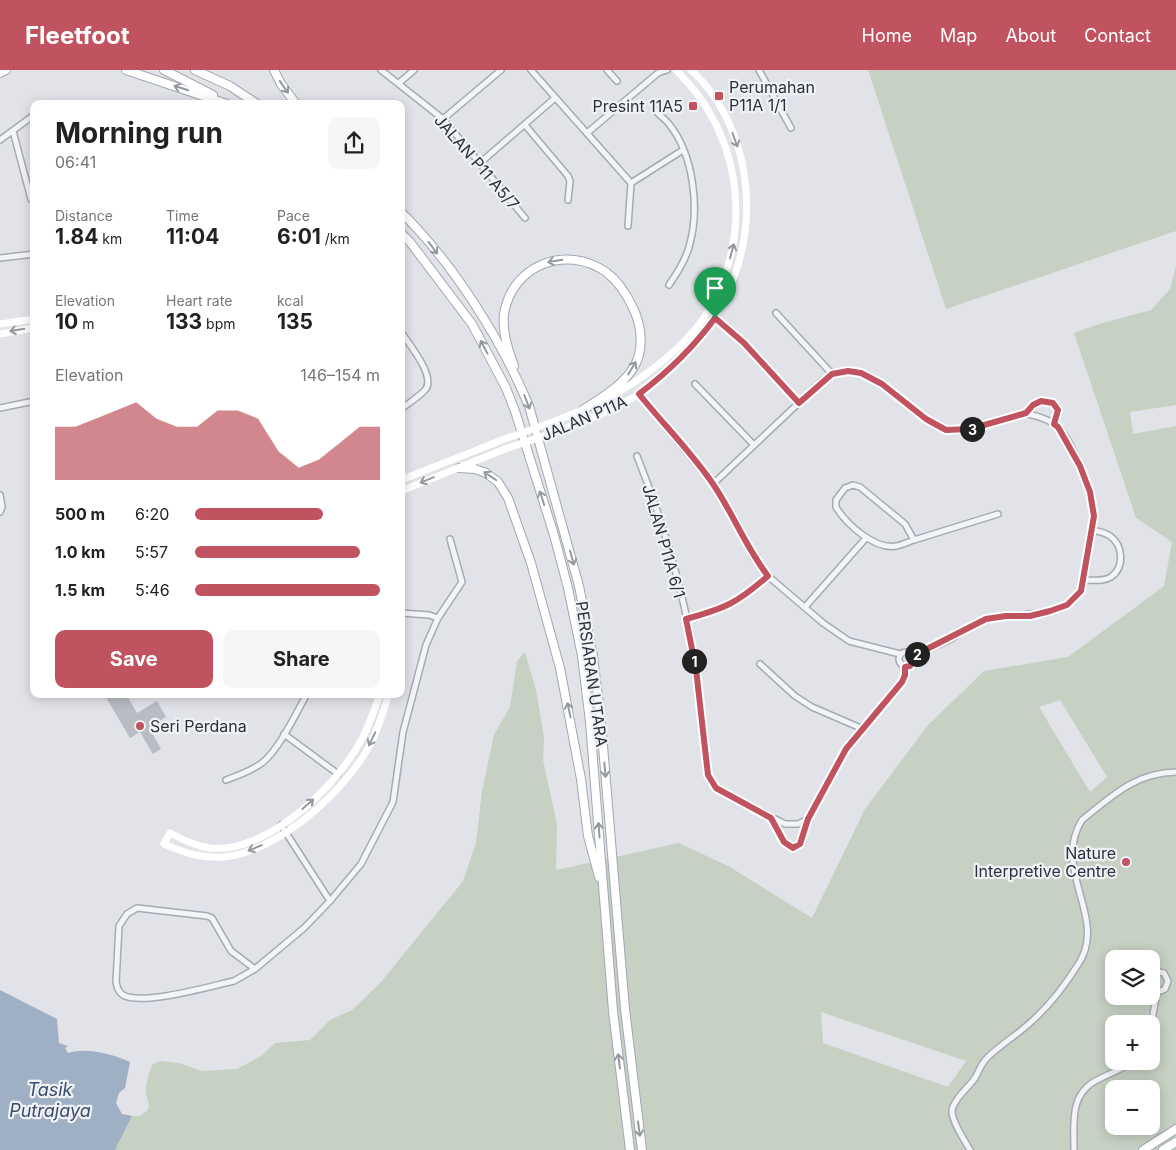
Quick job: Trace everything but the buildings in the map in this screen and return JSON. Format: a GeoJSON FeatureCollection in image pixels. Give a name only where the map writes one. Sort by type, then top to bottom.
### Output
{"type":"FeatureCollection","features":[{"type":"Feature","properties":{"kind":"main road"},"geometry":{"type":"LineString","coordinates":[[0,73],[6,70]]}},
{"type":"Feature","properties":{"kind":"main road"},"geometry":{"type":"LineString","coordinates":[[126,70],[216,100]]}},
{"type":"Feature","properties":{"kind":"main road"},"geometry":{"type":"LineString","coordinates":[[164,70],[221,100]]}},
{"type":"Feature","properties":{"kind":"main road"},"geometry":{"type":"LineString","coordinates":[[194,70],[230,86],[251,100]]}},
{"type":"Feature","properties":{"kind":"main road"},"geometry":{"type":"LineString","coordinates":[[274,70],[281,84],[293,100]]}},
{"type":"Feature","properties":{"kind":"main road","name":"PERSIARAN UTARA"},"geometry":{"type":"LineString","coordinates":[[405,216],[421,232],[484,317],[519,384],[529,406],[579,586],[593,656],[602,732],[625,1010],[642,1150]]}},
{"type":"Feature","properties":{"kind":"main road","name":"PERSIARAN UTARA"},"geometry":{"type":"LineString","coordinates":[[405,237],[472,324],[506,388],[554,535],[568,588],[582,656],[590,722],[613,1011],[630,1150]]}},
{"type":"Feature","properties":{"kind":"main road"},"geometry":{"type":"LineString","coordinates":[[519,384],[504,328],[504,313],[513,289],[519,280],[546,262],[566,259],[588,262],[607,272],[622,289],[636,313],[641,337],[636,363],[627,376],[616,388],[583,410]]}},
{"type":"Feature","properties":{"kind":"main road"},"geometry":{"type":"LineString","coordinates":[[459,468],[475,469],[486,473],[498,482],[508,498],[531,563],[560,668],[580,770],[588,836],[604,895]]}},
{"type":"Feature","properties":{"kind":"main road"},"geometry":{"type":"LineString","coordinates":[[1143,1150],[1176,1129]]}},
{"type":"Feature","properties":{"kind":"main road"},"geometry":{"type":"LineString","coordinates":[[1163,1150],[1176,1142]]}},
{"type":"Feature","properties":{"kind":"street","name":"JALAN P11 A5/7"},"geometry":{"type":"LineString","coordinates":[[382,70],[443,119],[525,218]]}},
{"type":"Feature","properties":{"kind":"street"},"geometry":{"type":"LineString","coordinates":[[398,83],[414,70]]}},
{"type":"Feature","properties":{"kind":"street"},"geometry":{"type":"LineString","coordinates":[[443,119],[501,70]]}},
{"type":"Feature","properties":{"kind":"street"},"geometry":{"type":"LineString","coordinates":[[532,70],[631,183],[628,226]]}},
{"type":"Feature","properties":{"kind":"street"},"geometry":{"type":"LineString","coordinates":[[607,70],[617,81]]}},
{"type":"Feature","properties":{"kind":"street"},"geometry":{"type":"LineString","coordinates":[[587,133],[659,71],[667,70]]}},
{"type":"Feature","properties":{"kind":"street","name":"JALAN P11A"},"geometry":{"type":"LineString","coordinates":[[405,478],[583,410],[613,395],[650,372],[688,336],[708,312],[724,280],[735,239],[736,193],[731,166],[715,124],[703,102],[676,70]]}},
{"type":"Feature","properties":{"kind":"street","name":"JALAN P11A"},"geometry":{"type":"LineString","coordinates":[[405,489],[505,449],[561,430],[639,394],[674,366],[696,343],[715,318],[733,283],[746,240],[747,193],[742,163],[722,108],[704,81],[691,70]]}},
{"type":"Feature","properties":{"kind":"street"},"geometry":{"type":"LineString","coordinates":[[759,70],[791,128]]}},
{"type":"Feature","properties":{"kind":"street"},"geometry":{"type":"LineString","coordinates":[[480,163],[556,98]]}},
{"type":"Feature","properties":{"kind":"street"},"geometry":{"type":"LineString","coordinates":[[655,110],[669,124],[682,150],[692,187],[694,217],[689,247],[683,263],[669,285]]}},
{"type":"Feature","properties":{"kind":"street"},"geometry":{"type":"LineString","coordinates":[[0,140],[30,119]]}},
{"type":"Feature","properties":{"kind":"street"},"geometry":{"type":"LineString","coordinates":[[525,125],[568,176],[570,181],[568,200]]}},
{"type":"Feature","properties":{"kind":"street"},"geometry":{"type":"LineString","coordinates":[[13,131],[30,195]]}},
{"type":"Feature","properties":{"kind":"street"},"geometry":{"type":"LineString","coordinates":[[631,183],[682,150]]}},
{"type":"Feature","properties":{"kind":"street"},"geometry":{"type":"LineString","coordinates":[[0,258],[30,254]]}},
{"type":"Feature","properties":{"kind":"street"},"geometry":{"type":"LineString","coordinates":[[708,312],[744,343],[799,403]]}},
{"type":"Feature","properties":{"kind":"street"},"geometry":{"type":"LineString","coordinates":[[776,313],[832,374]]}},
{"type":"Feature","properties":{"kind":"street"},"geometry":{"type":"LineString","coordinates":[[0,324],[30,320]]}},
{"type":"Feature","properties":{"kind":"street"},"geometry":{"type":"LineString","coordinates":[[0,334],[30,329]]}},
{"type":"Feature","properties":{"kind":"street"},"geometry":{"type":"LineString","coordinates":[[405,338],[426,370],[428,378],[426,389],[405,406]]}},
{"type":"Feature","properties":{"kind":"street"},"geometry":{"type":"LineString","coordinates":[[713,484],[832,374],[848,371],[861,373],[882,384],[926,419],[946,430],[970,429],[1026,413],[1033,405],[1041,401],[1047,401],[1056,406],[1058,410],[1054,424]]}},
{"type":"Feature","properties":{"kind":"street"},"geometry":{"type":"LineString","coordinates":[[696,384],[754,445]]}},
{"type":"Feature","properties":{"kind":"street"},"geometry":{"type":"LineString","coordinates":[[639,394],[713,484],[736,521],[754,556],[768,576],[849,641],[900,654],[910,652],[913,656],[913,662],[910,666],[905,667],[900,664],[898,659],[900,654]]}},
{"type":"Feature","properties":{"kind":"street"},"geometry":{"type":"LineString","coordinates":[[0,408],[30,402]]}},
{"type":"Feature","properties":{"kind":"street"},"geometry":{"type":"LineString","coordinates":[[913,656],[986,619],[1006,616],[1030,616],[1067,605],[1081,591],[1094,516],[1090,492],[1074,454],[1058,427],[1026,413]]}},
{"type":"Feature","properties":{"kind":"street","name":"JALAN P11A 6/1"},"geometry":{"type":"LineString","coordinates":[[637,456],[659,511],[686,619],[696,669],[710,782],[716,788],[771,818],[791,825],[808,819]]}},
{"type":"Feature","properties":{"kind":"street"},"geometry":{"type":"LineString","coordinates":[[914,540],[905,524],[860,487],[853,485],[845,488],[836,500],[836,507],[866,538],[886,546],[896,546],[998,514]]}},
{"type":"Feature","properties":{"kind":"street"},"geometry":{"type":"LineString","coordinates":[[0,495],[2,507],[0,512]]}},
{"type":"Feature","properties":{"kind":"street"},"geometry":{"type":"LineString","coordinates":[[1084,580],[1103,580],[1110,577],[1118,568],[1121,560],[1120,551],[1110,536],[1100,531],[1091,530]]}},
{"type":"Feature","properties":{"kind":"street"},"geometry":{"type":"LineString","coordinates":[[805,607],[866,538]]}},
{"type":"Feature","properties":{"kind":"street"},"geometry":{"type":"LineString","coordinates":[[254,969],[231,951],[212,918],[207,916],[137,908],[127,914],[120,926],[116,982],[120,992],[128,997],[159,997],[234,981],[254,969],[304,928],[330,901],[360,864],[393,802],[403,732],[426,645],[438,618],[462,582],[450,539]]}},
{"type":"Feature","properties":{"kind":"street"},"geometry":{"type":"LineString","coordinates":[[686,619],[733,604],[746,596],[768,576]]}},
{"type":"Feature","properties":{"kind":"street"},"geometry":{"type":"LineString","coordinates":[[405,613],[429,615],[438,618]]}},
{"type":"Feature","properties":{"kind":"street"},"geometry":{"type":"LineString","coordinates":[[760,664],[795,696],[812,707],[863,729]]}},
{"type":"Feature","properties":{"kind":"street"},"geometry":{"type":"LineString","coordinates":[[771,818],[784,842],[793,848],[800,844],[808,819],[846,749],[902,682],[905,675],[905,667]]}},
{"type":"Feature","properties":{"kind":"street"},"geometry":{"type":"LineString","coordinates":[[226,780],[262,763],[284,734],[305,698]]}},
{"type":"Feature","properties":{"kind":"street"},"geometry":{"type":"LineString","coordinates":[[378,698],[363,737],[338,774],[308,806],[281,825],[253,841],[234,847],[208,848],[196,845],[170,833],[164,844],[193,855],[223,857],[258,848],[286,833],[312,813],[345,780],[372,741],[388,698]]}},
{"type":"Feature","properties":{"kind":"street"},"geometry":{"type":"LineString","coordinates":[[284,734],[338,774]]}},
{"type":"Feature","properties":{"kind":"street"},"geometry":{"type":"LineString","coordinates":[[970,1150],[954,1118],[952,1111],[954,1103],[974,1079],[985,1059],[1032,1022],[1058,993],[1084,953],[1087,942],[1087,919],[1071,857],[1073,841],[1078,827],[1082,820],[1125,786],[1145,776],[1176,772]]}},
{"type":"Feature","properties":{"kind":"street"},"geometry":{"type":"LineString","coordinates":[[281,825],[330,901]]}},
{"type":"Feature","properties":{"kind":"street"},"geometry":{"type":"LineString","coordinates":[[1160,972],[1164,973],[1168,981],[1165,989],[1160,990]]}},
{"type":"Feature","properties":{"kind":"street"},"geometry":{"type":"LineString","coordinates":[[1168,981],[1176,981]]}},
{"type":"Feature","properties":{"kind":"street"},"geometry":{"type":"LineString","coordinates":[[1074,1150],[1073,1117],[1079,1096],[1084,1089],[1116,1070]]}},
{"type":"Feature","properties":{"kind":"green space"},"geometry":{"type":"Polygon","coordinates":[[[868,70],[1176,70],[1176,231],[946,309],[868,70]]]}},
{"type":"Feature","properties":{"kind":"green space"},"geometry":{"type":"Polygon","coordinates":[[[1176,266],[1176,405],[1130,412],[1133,434],[1176,426],[1176,1150],[115,1150],[132,1116],[140,1116],[149,1107],[146,1089],[152,1065],[160,1061],[179,1063],[202,1071],[237,1069],[261,1056],[275,1043],[310,1040],[330,1020],[352,1010],[381,982],[463,881],[476,843],[482,791],[494,735],[510,707],[517,661],[525,652],[536,690],[544,738],[543,760],[557,824],[556,870],[679,843],[730,867],[812,918],[865,809],[928,725],[984,671],[1068,657],[1164,586],[1172,542],[1136,518],[1074,333],[1151,310],[1170,289],[1176,266]],[[1060,700],[1039,707],[1090,792],[1107,777],[1060,700]],[[821,1012],[823,1043],[948,1087],[966,1061],[821,1012]]]}},
{"type":"Feature","properties":{"kind":"water","name":"Tasik Putrajaya"},"geometry":{"type":"Polygon","coordinates":[[[0,990],[57,1019],[59,1043],[68,1046],[65,1048],[68,1053],[75,1051],[99,1052],[130,1062],[125,1088],[119,1093],[116,1103],[122,1114],[132,1116],[115,1150],[0,1150],[0,990]]]}},
{"type":"Feature","properties":{"kind":"place","name":"Perumahan P11A 1/1"},"geometry":{"type":"Point","coordinates":[719,96]}},
{"type":"Feature","properties":{"kind":"place","name":"Presint 11A5"},"geometry":{"type":"Point","coordinates":[693,106]}},
{"type":"Feature","properties":{"kind":"place","name":"Seri Perdana"},"geometry":{"type":"Point","coordinates":[140,726]}},
{"type":"Feature","properties":{"kind":"place","name":"Nature Interpretive Centre"},"geometry":{"type":"Point","coordinates":[1126,862]}},
{"type":"Feature","properties":{"kind":"route"},"geometry":{"type":"LineString","coordinates":[[715,318],[744,343],[799,403],[832,374],[848,371],[861,373],[882,384],[935,426],[946,430],[970,429],[1026,413],[1033,405],[1041,401],[1053,403],[1058,410],[1054,424],[1058,427],[1080,466],[1090,492],[1094,516],[1084,580],[1081,591],[1075,598],[1067,605],[1030,616],[1006,616],[986,619],[949,640],[913,656],[913,662],[910,666],[905,667],[905,675],[902,682],[846,749],[808,819],[800,844],[793,848],[784,842],[771,818],[716,788],[710,782],[696,669],[686,619],[733,604],[746,596],[768,576],[754,556],[736,521],[713,484],[639,394],[674,366],[696,343],[715,318]]}}]}
